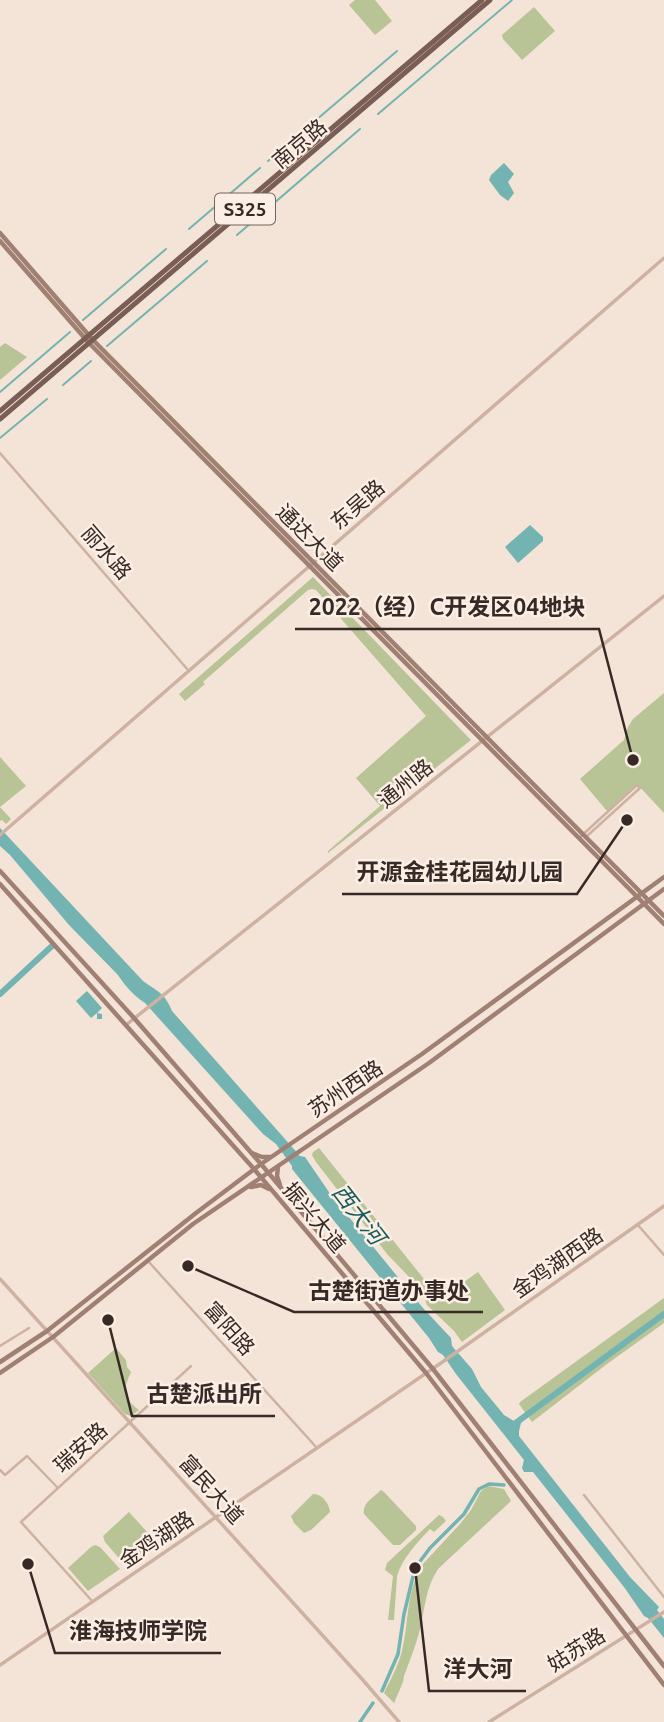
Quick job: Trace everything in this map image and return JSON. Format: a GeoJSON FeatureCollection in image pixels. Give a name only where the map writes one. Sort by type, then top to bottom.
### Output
{"type":"FeatureCollection","features":[{"type":"Feature","properties":{"kind":"main road","name":"南京路"},"geometry":{"type":"LineString","coordinates":[[0,419],[482,0]]}},
{"type":"Feature","properties":{"kind":"main road","name":"南京路"},"geometry":{"type":"LineString","coordinates":[[0,411],[490,0]]}},
{"type":"Feature","properties":{"kind":"main road","name":"通达大道"},"geometry":{"type":"LineString","coordinates":[[0,233],[89,339]]}},
{"type":"Feature","properties":{"kind":"main road","name":"通达大道"},"geometry":{"type":"LineString","coordinates":[[0,241],[89,339],[583,837],[664,925]]}},
{"type":"Feature","properties":{"kind":"main road","name":"振兴大道"},"geometry":{"type":"LineString","coordinates":[[0,871],[134,1018],[433,1368],[664,1666]]}},
{"type":"Feature","properties":{"kind":"main road","name":"苏州西路"},"geometry":{"type":"LineString","coordinates":[[0,1362],[47,1331],[254,1169],[422,1054],[664,877]]}},
{"type":"Feature","properties":{"kind":"main road","name":"振兴大道"},"geometry":{"type":"LineString","coordinates":[[0,884],[254,1169],[426,1373],[664,1685]]}},
{"type":"Feature","properties":{"kind":"main road","name":"苏州西路"},"geometry":{"type":"LineString","coordinates":[[0,1373],[53,1337],[193,1224],[429,1063],[664,889]]}},
{"type":"Feature","properties":{"kind":"main road","name":"通达大道"},"geometry":{"type":"LineString","coordinates":[[646,903],[664,916]]}},
{"type":"Feature","properties":{"kind":"main road"},"geometry":{"type":"LineString","coordinates":[[251,1153],[262,1157],[273,1156]]}},
{"type":"Feature","properties":{"kind":"main road"},"geometry":{"type":"LineString","coordinates":[[246,1160],[248,1170],[245,1177],[250,1186]]}},
{"type":"Feature","properties":{"kind":"main road"},"geometry":{"type":"LineString","coordinates":[[279,1166],[278,1181],[284,1192]]}},
{"type":"Feature","properties":{"kind":"main road"},"geometry":{"type":"LineString","coordinates":[[244,1190],[261,1185],[275,1194]]}},
{"type":"Feature","properties":{"kind":"street","name":"东吴路"},"geometry":{"type":"LineString","coordinates":[[0,835],[664,258]]}},
{"type":"Feature","properties":{"kind":"street","name":"丽水路"},"geometry":{"type":"LineString","coordinates":[[0,453],[190,671]]}},
{"type":"Feature","properties":{"kind":"street","name":"通州路"},"geometry":{"type":"LineString","coordinates":[[126,1025],[664,596]]}},
{"type":"Feature","properties":{"kind":"street"},"geometry":{"type":"LineString","coordinates":[[583,837],[640,788],[637,786],[617,806]]}},
{"type":"Feature","properties":{"kind":"street","name":"金鸡湖西路"},"geometry":{"type":"LineString","coordinates":[[433,1368],[664,1206]]}},
{"type":"Feature","properties":{"kind":"street"},"geometry":{"type":"LineString","coordinates":[[637,1224],[664,1255]]}},
{"type":"Feature","properties":{"kind":"street","name":"富阳路"},"geometry":{"type":"LineString","coordinates":[[148,1261],[317,1448]]}},
{"type":"Feature","properties":{"kind":"street","name":"富民大道"},"geometry":{"type":"LineString","coordinates":[[0,1279],[399,1722]]}},
{"type":"Feature","properties":{"kind":"street"},"geometry":{"type":"LineString","coordinates":[[0,1346],[29,1328]]}},
{"type":"Feature","properties":{"kind":"street","name":"瑞安路"},"geometry":{"type":"LineString","coordinates":[[93,1602],[21,1522],[191,1366]]}},
{"type":"Feature","properties":{"kind":"street","name":"金鸡湖路"},"geometry":{"type":"LineString","coordinates":[[0,1665],[433,1368]]}},
{"type":"Feature","properties":{"kind":"street"},"geometry":{"type":"LineString","coordinates":[[0,1470],[5,1475],[27,1455],[58,1488]]}},
{"type":"Feature","properties":{"kind":"street"},"geometry":{"type":"LineString","coordinates":[[584,1495],[664,1597]]}},
{"type":"Feature","properties":{"kind":"street","name":"姑苏路"},"geometry":{"type":"LineString","coordinates":[[489,1722],[664,1612]]}},
{"type":"Feature","properties":{"kind":"green space"},"geometry":{"type":"Polygon","coordinates":[[[355,0],[375,0],[392,21],[375,35],[349,5],[355,0]]]}},
{"type":"Feature","properties":{"kind":"green space"},"geometry":{"type":"Polygon","coordinates":[[[534,7],[555,31],[522,60],[502,35],[534,7]]]}},
{"type":"Feature","properties":{"kind":"green space"},"geometry":{"type":"Polygon","coordinates":[[[5,343],[27,357],[0,380],[0,347],[5,343]]]}},
{"type":"Feature","properties":{"kind":"green space"},"geometry":{"type":"Polygon","coordinates":[[[313,577],[471,740],[328,853],[380,806],[356,778],[426,716],[316,590],[308,590],[185,701],[179,694],[313,577]]]}},
{"type":"Feature","properties":{"kind":"green space"},"geometry":{"type":"Polygon","coordinates":[[[664,693],[664,813],[637,784],[607,811],[580,779],[624,740],[633,719],[664,693]]]}},
{"type":"Feature","properties":{"kind":"green space"},"geometry":{"type":"Polygon","coordinates":[[[0,757],[26,786],[0,807],[0,757]]]}},
{"type":"Feature","properties":{"kind":"green space"},"geometry":{"type":"Polygon","coordinates":[[[0,807],[11,819],[6,824],[0,821],[0,807]]]}},
{"type":"Feature","properties":{"kind":"green space"},"geometry":{"type":"Polygon","coordinates":[[[319,1148],[440,1299],[478,1272],[505,1310],[462,1342],[427,1305],[414,1282],[387,1254],[316,1162],[312,1155],[319,1148]]]}},
{"type":"Feature","properties":{"kind":"green space"},"geometry":{"type":"Polygon","coordinates":[[[664,1298],[664,1323],[532,1422],[520,1402],[664,1298]]]}},
{"type":"Feature","properties":{"kind":"green space"},"geometry":{"type":"Polygon","coordinates":[[[116,1348],[126,1360],[131,1372],[126,1393],[129,1401],[139,1410],[131,1416],[125,1414],[88,1373],[116,1348]]]}},
{"type":"Feature","properties":{"kind":"green space"},"geometry":{"type":"Polygon","coordinates":[[[488,1486],[504,1489],[511,1501],[434,1575],[417,1639],[394,1703],[384,1693],[402,1651],[410,1596],[417,1575],[422,1565],[471,1510],[481,1491],[488,1486]]]}},
{"type":"Feature","properties":{"kind":"green space"},"geometry":{"type":"Polygon","coordinates":[[[381,1490],[416,1526],[416,1530],[400,1545],[393,1545],[364,1514],[367,1503],[381,1490]]]}},
{"type":"Feature","properties":{"kind":"green space"},"geometry":{"type":"Polygon","coordinates":[[[313,1494],[324,1500],[330,1512],[304,1533],[291,1516],[313,1494]]]}},
{"type":"Feature","properties":{"kind":"green space"},"geometry":{"type":"Polygon","coordinates":[[[129,1512],[158,1544],[137,1559],[124,1564],[103,1536],[129,1512]]]}},
{"type":"Feature","properties":{"kind":"green space"},"geometry":{"type":"Polygon","coordinates":[[[439,1515],[446,1521],[434,1532],[430,1529],[400,1569],[397,1576],[394,1620],[388,1620],[393,1576],[385,1570],[387,1563],[439,1515]]]}},
{"type":"Feature","properties":{"kind":"green space"},"geometry":{"type":"Polygon","coordinates":[[[95,1545],[120,1569],[88,1591],[68,1568],[95,1545]]]}},
{"type":"Feature","properties":{"kind":"water"},"geometry":{"type":"Polygon","coordinates":[[[504,163],[514,174],[508,182],[514,193],[508,201],[489,180],[504,163]]]}},
{"type":"Feature","properties":{"kind":"water"},"geometry":{"type":"Polygon","coordinates":[[[530,525],[543,537],[543,541],[518,563],[505,547],[530,525]]]}},
{"type":"Feature","properties":{"kind":"water"},"geometry":{"type":"Polygon","coordinates":[[[0,828],[143,981],[163,996],[172,1011],[300,1156],[305,1157],[331,1195],[423,1308],[451,1338],[452,1346],[472,1369],[481,1387],[504,1415],[521,1423],[519,1436],[630,1577],[659,1607],[657,1610],[664,1619],[664,1638],[533,1472],[524,1472],[524,1460],[443,1355],[292,1169],[276,1144],[263,1134],[145,1003],[69,925],[0,846],[0,828]]]}},
{"type":"Feature","properties":{"kind":"water"},"geometry":{"type":"Polygon","coordinates":[[[87,991],[102,1008],[91,1018],[76,1001],[87,991]]]}},
{"type":"Feature","properties":{"kind":"waterway"},"geometry":{"type":"LineString","coordinates":[[378,114],[512,0]]}},
{"type":"Feature","properties":{"kind":"waterway"},"geometry":{"type":"LineString","coordinates":[[268,161],[397,51]]}},
{"type":"Feature","properties":{"kind":"waterway"},"geometry":{"type":"LineString","coordinates":[[237,235],[360,129]]}},
{"type":"Feature","properties":{"kind":"waterway"},"geometry":{"type":"LineString","coordinates":[[189,229],[260,168]]}},
{"type":"Feature","properties":{"kind":"waterway"},"geometry":{"type":"LineString","coordinates":[[83,320],[166,249]]}},
{"type":"Feature","properties":{"kind":"waterway"},"geometry":{"type":"LineString","coordinates":[[107,346],[207,261]]}},
{"type":"Feature","properties":{"kind":"waterway"},"geometry":{"type":"LineString","coordinates":[[0,392],[70,332]]}},
{"type":"Feature","properties":{"kind":"waterway"},"geometry":{"type":"LineString","coordinates":[[63,385],[91,361]]}},
{"type":"Feature","properties":{"kind":"waterway"},"geometry":{"type":"LineString","coordinates":[[0,438],[47,399]]}},
{"type":"Feature","properties":{"kind":"waterway"},"geometry":{"type":"LineString","coordinates":[[0,994],[53,945]]}},
{"type":"Feature","properties":{"kind":"waterway"},"geometry":{"type":"LineString","coordinates":[[513,1425],[664,1314]]}},
{"type":"Feature","properties":{"kind":"waterway"},"geometry":{"type":"LineString","coordinates":[[382,1691],[398,1654],[415,1568],[430,1548],[464,1514],[479,1489],[489,1484],[504,1485]]}},
{"type":"Feature","properties":{"kind":"waterway"},"geometry":{"type":"LineString","coordinates":[[360,1722],[373,1703]]}},
{"type":"Feature","properties":{"kind":"place","name":"2022（经）C开发区04地块"},"geometry":{"type":"Point","coordinates":[633,760]}},
{"type":"Feature","properties":{"kind":"place","name":"开源金桂花园幼儿园"},"geometry":{"type":"Point","coordinates":[627,820]}},
{"type":"Feature","properties":{"kind":"place","name":"古楚街道办事处"},"geometry":{"type":"Point","coordinates":[188,1266]}},
{"type":"Feature","properties":{"kind":"place","name":"古楚派出所"},"geometry":{"type":"Point","coordinates":[108,1320]}},
{"type":"Feature","properties":{"kind":"place","name":"淮海技师学院"},"geometry":{"type":"Point","coordinates":[28,1564]}},
{"type":"Feature","properties":{"kind":"place","name":"洋大河"},"geometry":{"type":"Point","coordinates":[415,1568]}},
{"type":"Feature","properties":{"kind":"water label","name":"西大河"},"geometry":{"type":"Point","coordinates":[359,1214]}}]}
